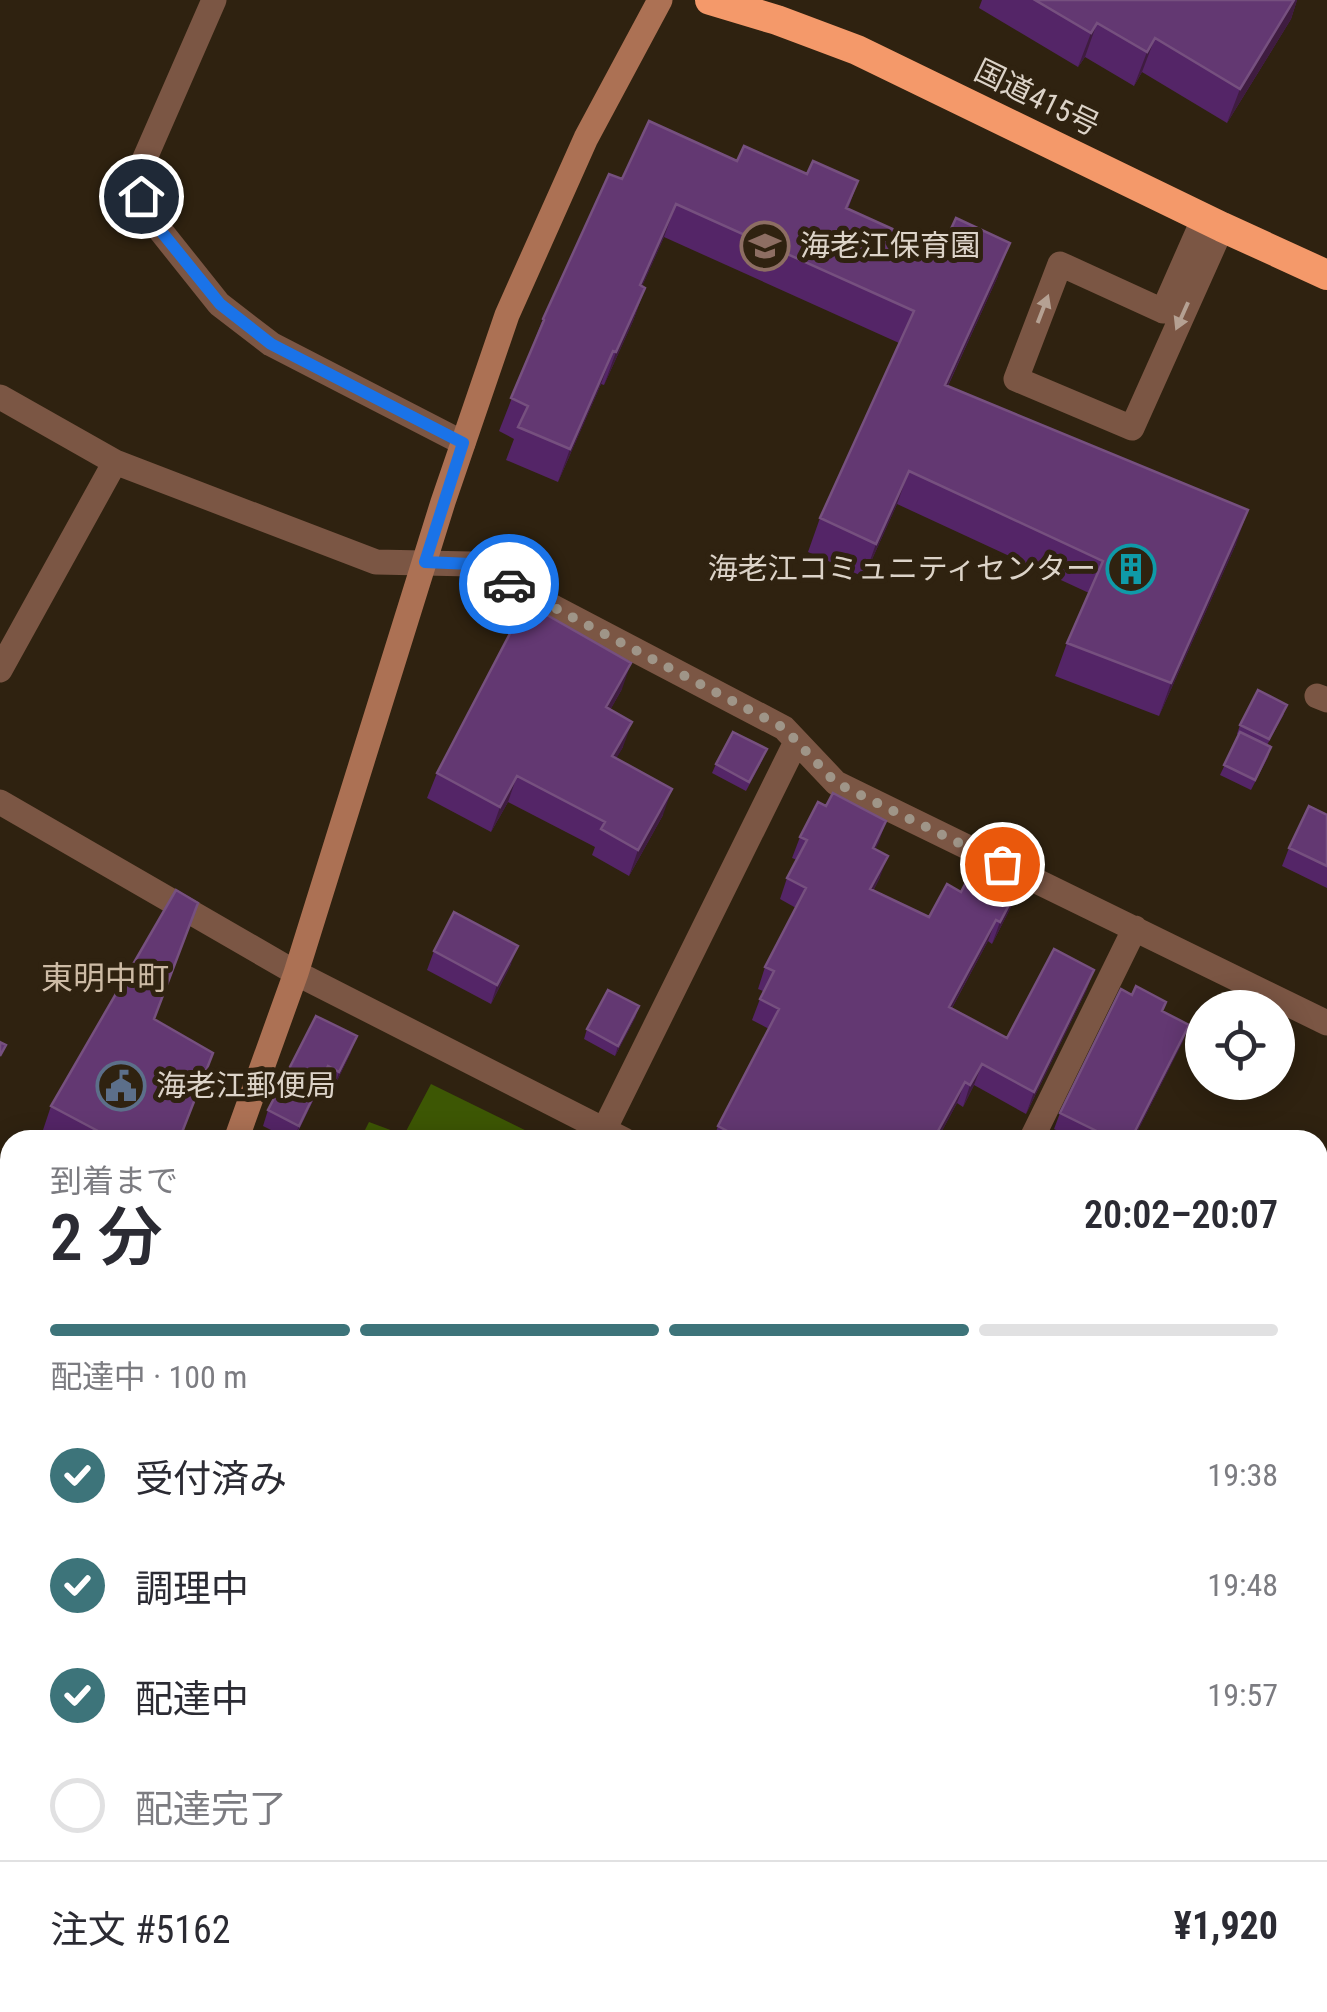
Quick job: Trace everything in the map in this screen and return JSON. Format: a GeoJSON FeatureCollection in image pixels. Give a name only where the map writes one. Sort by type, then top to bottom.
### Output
{"type":"FeatureCollection","features":[{"type":"Feature","properties":{"kind":"highway","name":"国道415号"},"geometry":{"type":"LineString","coordinates":[[710,0],[782,10],[857,50],[1327,275]]}},
{"type":"Feature","properties":{"kind":"street"},"geometry":{"type":"LineString","coordinates":[[214,0],[145,158],[141,196],[152,220],[220,304],[271,344],[463,443]]}},
{"type":"Feature","properties":{"kind":"street"},"geometry":{"type":"LineString","coordinates":[[240,1130],[296,973],[507,315],[586,138],[660,0]]}},
{"type":"Feature","properties":{"kind":"street"},"geometry":{"type":"LineString","coordinates":[[1213,222],[1132,428],[1016,380],[1060,264],[1163,311],[1213,222]]}},
{"type":"Feature","properties":{"kind":"street"},"geometry":{"type":"LineString","coordinates":[[0,397],[115,462],[376,562],[471,564],[784,728],[836,783],[1327,1022]]}},
{"type":"Feature","properties":{"kind":"street"},"geometry":{"type":"LineString","coordinates":[[0,670],[115,462]]}},
{"type":"Feature","properties":{"kind":"street"},"geometry":{"type":"LineString","coordinates":[[616,1130],[796,742]]}},
{"type":"Feature","properties":{"kind":"street"},"geometry":{"type":"LineString","coordinates":[[0,802],[296,973],[604,1130]]}},
{"type":"Feature","properties":{"kind":"street"},"geometry":{"type":"LineString","coordinates":[[1036,1130],[1135,928]]}},
{"type":"Feature","properties":{"kind":"green space"},"geometry":{"type":"Polygon","coordinates":[[[431,1084],[525,1130],[407,1130],[431,1084]]]}},
{"type":"Feature","properties":{"kind":"green space"},"geometry":{"type":"Polygon","coordinates":[[[369,1122],[391,1130],[365,1130],[369,1122]]]}},
{"type":"Feature","properties":{"kind":"building"},"geometry":{"type":"Polygon","coordinates":[[[1035,0],[1294,0],[1240,89],[1155,38],[1147,52],[1097,23],[1091,33],[1035,0]]]}},
{"type":"Feature","properties":{"kind":"building"},"geometry":{"type":"Polygon","coordinates":[[[649,121],[737,161],[744,146],[807,174],[813,161],[858,181],[846,208],[941,251],[956,218],[1010,243],[945,385],[1248,510],[1171,683],[1067,643],[1103,561],[909,471],[876,544],[820,518],[914,311],[676,204],[640,285],[645,288],[570,449],[518,427],[528,406],[511,398],[543,319],[609,174],[622,179],[649,121]]]}},
{"type":"Feature","properties":{"kind":"building"},"geometry":{"type":"Polygon","coordinates":[[[526,603],[631,663],[606,707],[632,722],[612,756],[672,789],[638,850],[601,829],[605,822],[517,776],[500,807],[437,773],[526,603]]]}},
{"type":"Feature","properties":{"kind":"building"},"geometry":{"type":"Polygon","coordinates":[[[1258,690],[1287,705],[1269,739],[1240,725],[1258,690]]]}},
{"type":"Feature","properties":{"kind":"building"},"geometry":{"type":"Polygon","coordinates":[[[733,732],[767,749],[749,782],[716,764],[733,732]]]}},
{"type":"Feature","properties":{"kind":"building"},"geometry":{"type":"Polygon","coordinates":[[[1240,732],[1271,747],[1255,780],[1224,765],[1240,732]]]}},
{"type":"Feature","properties":{"kind":"building"},"geometry":{"type":"Polygon","coordinates":[[[833,793],[886,821],[873,848],[888,856],[870,889],[929,917],[947,884],[961,892],[977,861],[1020,884],[949,1007],[1007,1038],[1054,949],[1094,970],[1034,1092],[982,1064],[970,1085],[965,1082],[939,1130],[725,1130],[718,1126],[779,1009],[760,999],[774,971],[765,967],[806,888],[787,878],[807,840],[800,837],[818,802],[826,806],[833,793]]]}},
{"type":"Feature","properties":{"kind":"building"},"geometry":{"type":"Polygon","coordinates":[[[1309,806],[1327,815],[1327,866],[1289,848],[1309,806]]]}},
{"type":"Feature","properties":{"kind":"building"},"geometry":{"type":"Polygon","coordinates":[[[176,890],[198,903],[154,1019],[213,1053],[183,1130],[96,1130],[51,1106],[176,890]]]}},
{"type":"Feature","properties":{"kind":"building"},"geometry":{"type":"Polygon","coordinates":[[[454,912],[518,946],[497,985],[434,951],[454,912]]]}},
{"type":"Feature","properties":{"kind":"building"},"geometry":{"type":"Polygon","coordinates":[[[1136,986],[1166,1002],[1162,1011],[1185,1023],[1185,1033],[1136,1130],[1095,1130],[1060,1113],[1121,989],[1132,995],[1136,986]]]}},
{"type":"Feature","properties":{"kind":"building"},"geometry":{"type":"Polygon","coordinates":[[[608,990],[639,1006],[618,1046],[587,1029],[608,990]]]}},
{"type":"Feature","properties":{"kind":"building"},"geometry":{"type":"Polygon","coordinates":[[[316,1016],[357,1036],[339,1072],[328,1066],[299,1126],[268,1110],[316,1016]]]}},
{"type":"Feature","properties":{"kind":"way so far"},"geometry":{"type":"LineString","coordinates":[[509,584],[784,728],[836,783],[1002,864]]}},
{"type":"Feature","properties":{"kind":"place","name":"海老江保育園"},"geometry":{"type":"Point","coordinates":[765,246]}},
{"type":"Feature","properties":{"kind":"place","name":"海老江コミュニティセンター"},"geometry":{"type":"Point","coordinates":[1131,569]}},
{"type":"Feature","properties":{"kind":"place","name":"海老江郵便局"},"geometry":{"type":"Point","coordinates":[121,1086]}},
{"type":"Feature","properties":{"kind":"district","name":"東明中町"},"geometry":{"type":"Point","coordinates":[105,978]}},
{"type":"Feature","properties":{"kind":"route"},"geometry":{"type":"LineString","coordinates":[[141,196],[152,220],[220,304],[271,344],[463,443],[425,562],[471,564],[509,584]]}}]}
